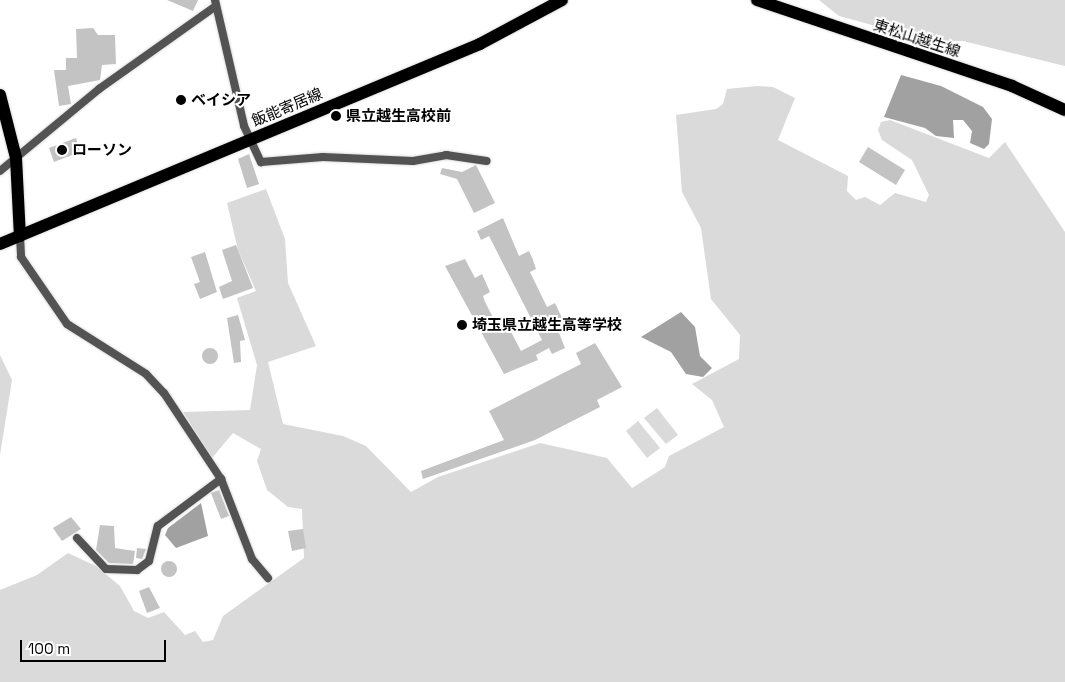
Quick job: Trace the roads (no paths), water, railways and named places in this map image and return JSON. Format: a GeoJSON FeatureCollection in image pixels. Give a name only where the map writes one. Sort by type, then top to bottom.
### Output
{"type":"FeatureCollection","features":[{"type":"Feature","properties":{"kind":"main road","name":"飯能寄居線"},"geometry":{"type":"LineString","coordinates":[[1,241],[20,236],[480,44],[562,0]]}},
{"type":"Feature","properties":{"kind":"main road","name":"東松山越生線"},"geometry":{"type":"LineString","coordinates":[[757,0],[1027,92],[1065,110]]}},
{"type":"Feature","properties":{"kind":"main road"},"geometry":{"type":"LineString","coordinates":[[0,95],[16,158],[20,236]]}},
{"type":"Feature","properties":{"kind":"street"},"geometry":{"type":"LineString","coordinates":[[0,171],[99,89],[218,0]]}},
{"type":"Feature","properties":{"kind":"street"},"geometry":{"type":"LineString","coordinates":[[214,3],[250,140],[265,164],[323,157],[414,161],[446,155],[487,160]]}},
{"type":"Feature","properties":{"kind":"street"},"geometry":{"type":"LineString","coordinates":[[20,236],[21,257],[54,309],[78,334],[156,384],[221,479],[252,559],[268,578]]}},
{"type":"Feature","properties":{"kind":"street"},"geometry":{"type":"LineString","coordinates":[[77,538],[106,570],[137,570],[149,562],[158,526],[221,479]]}},
{"type":"Feature","properties":{"kind":"place","name":"ベイシア"},"geometry":{"type":"Point","coordinates":[181,100]}},
{"type":"Feature","properties":{"kind":"place","name":"県立越生高校前"},"geometry":{"type":"Point","coordinates":[336,116]}},
{"type":"Feature","properties":{"kind":"place","name":"ローソン"},"geometry":{"type":"Point","coordinates":[62,150]}},
{"type":"Feature","properties":{"kind":"place","name":"埼玉県立越生高等学校"},"geometry":{"type":"Point","coordinates":[462,325]}}]}
